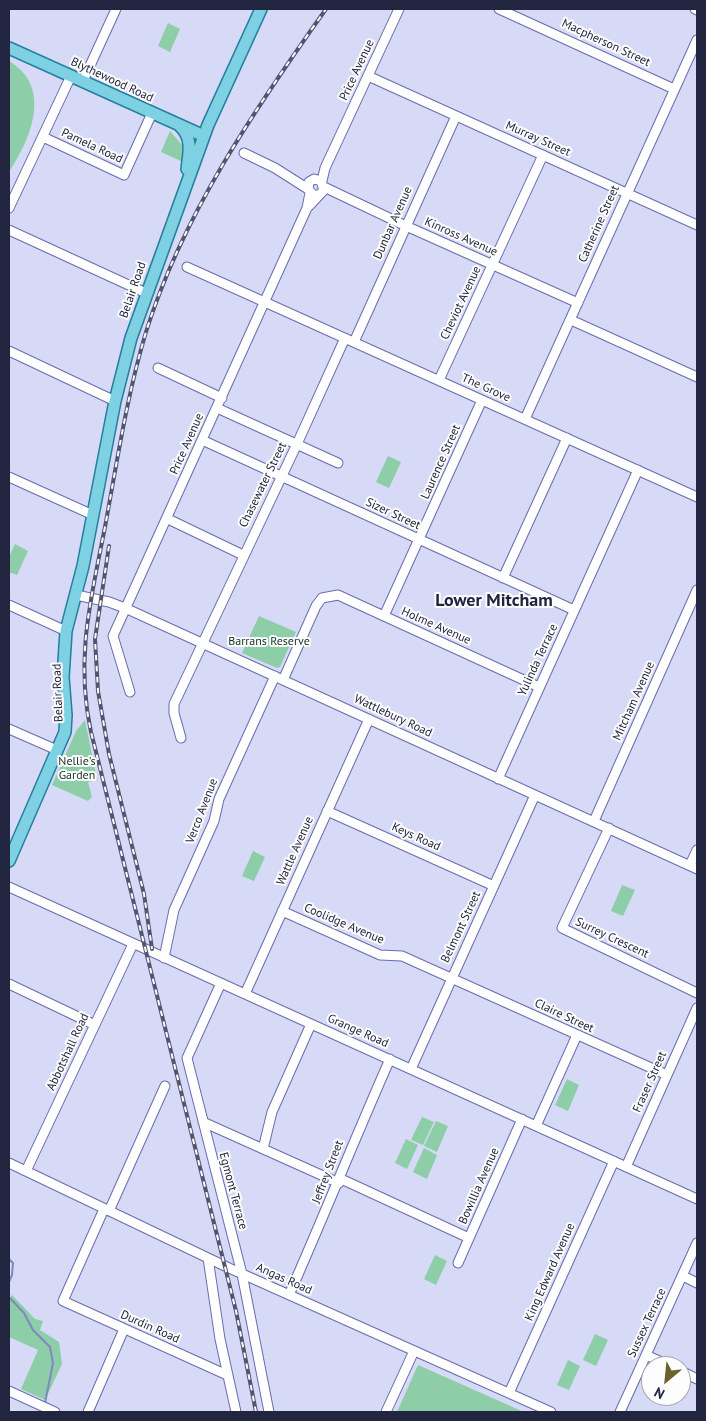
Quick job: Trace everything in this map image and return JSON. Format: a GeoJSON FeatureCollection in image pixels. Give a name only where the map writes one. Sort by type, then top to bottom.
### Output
{"type":"FeatureCollection","features":[{"type":"Feature","properties":{"kind":"main road","name":"Belair Road"},"geometry":{"type":"LineString","coordinates":[[9,858],[32,811],[66,725],[64,677],[66,631],[76,595],[115,402],[130,338],[204,136],[261,9]]}},
{"type":"Feature","properties":{"kind":"main road","name":"Blythewood Road"},"geometry":{"type":"LineString","coordinates":[[9,48],[204,136]]}},
{"type":"Feature","properties":{"kind":"main road"},"geometry":{"type":"LineString","coordinates":[[176,123],[188,136],[190,142],[186,184]]}},
{"type":"Feature","properties":{"kind":"main road","name":"Belair Road"},"geometry":{"type":"LineString","coordinates":[[32,811],[55,771],[72,731],[74,715],[69,676],[77,608],[76,595]]}},
{"type":"Feature","properties":{"kind":"street"},"geometry":{"type":"LineString","coordinates":[[83,81],[116,9]]}},
{"type":"Feature","properties":{"kind":"street","name":"Price Avenue"},"geometry":{"type":"LineString","coordinates":[[130,692],[114,636],[125,608],[168,520],[264,301],[399,9]]}},
{"type":"Feature","properties":{"kind":"street","name":"Macpherson Street"},"geometry":{"type":"LineString","coordinates":[[499,9],[674,88]]}},
{"type":"Feature","properties":{"kind":"street","name":"Catherine Street"},"geometry":{"type":"LineString","coordinates":[[525,419],[697,40]]}},
{"type":"Feature","properties":{"kind":"street"},"geometry":{"type":"LineString","coordinates":[[9,208],[71,76]]}},
{"type":"Feature","properties":{"kind":"street","name":"Murray Street"},"geometry":{"type":"LineString","coordinates":[[368,76],[697,225]]}},
{"type":"Feature","properties":{"kind":"street","name":"Pamela Road"},"geometry":{"type":"LineString","coordinates":[[43,137],[124,175],[152,113]]}},
{"type":"Feature","properties":{"kind":"street","name":"Dunbar Avenue"},"geometry":{"type":"LineString","coordinates":[[354,342],[456,116]]}},
{"type":"Feature","properties":{"kind":"street","name":"Kinross Avenue"},"geometry":{"type":"LineString","coordinates":[[244,153],[297,180],[334,193],[578,303]]}},
{"type":"Feature","properties":{"kind":"street","name":"Cheviot Avenue"},"geometry":{"type":"LineString","coordinates":[[439,380],[543,155]]}},
{"type":"Feature","properties":{"kind":"street"},"geometry":{"type":"LineString","coordinates":[[9,230],[146,293]]}},
{"type":"Feature","properties":{"kind":"street","name":"The Grove"},"geometry":{"type":"LineString","coordinates":[[187,267],[697,497]]}},
{"type":"Feature","properties":{"kind":"street"},"geometry":{"type":"LineString","coordinates":[[571,320],[697,377]]}},
{"type":"Feature","properties":{"kind":"street","name":"Chasewater Street"},"geometry":{"type":"LineString","coordinates":[[181,738],[174,713],[174,704],[345,338]]}},
{"type":"Feature","properties":{"kind":"street"},"geometry":{"type":"LineString","coordinates":[[9,351],[115,402]]}},
{"type":"Feature","properties":{"kind":"street"},"geometry":{"type":"LineString","coordinates":[[158,368],[222,398]]}},
{"type":"Feature","properties":{"kind":"street","name":"Laurence Street"},"geometry":{"type":"LineString","coordinates":[[384,616],[482,400]]}},
{"type":"Feature","properties":{"kind":"street"},"geometry":{"type":"LineString","coordinates":[[217,408],[338,463]]}},
{"type":"Feature","properties":{"kind":"street"},"geometry":{"type":"LineString","coordinates":[[503,578],[567,438]]}},
{"type":"Feature","properties":{"kind":"street","name":"Sizer Street"},"geometry":{"type":"LineString","coordinates":[[202,440],[574,610]]}},
{"type":"Feature","properties":{"kind":"street","name":"Yulinda Terrace"},"geometry":{"type":"LineString","coordinates":[[498,778],[638,470]]}},
{"type":"Feature","properties":{"kind":"street"},"geometry":{"type":"LineString","coordinates":[[9,477],[93,515]]}},
{"type":"Feature","properties":{"kind":"street"},"geometry":{"type":"LineString","coordinates":[[168,520],[243,555]]}},
{"type":"Feature","properties":{"kind":"street","name":"Mitcham Avenue"},"geometry":{"type":"LineString","coordinates":[[594,821],[697,590]]}},
{"type":"Feature","properties":{"kind":"street","name":"Wattlebury Road"},"geometry":{"type":"LineString","coordinates":[[76,595],[109,602],[125,608],[694,867]]}},
{"type":"Feature","properties":{"kind":"street"},"geometry":{"type":"LineString","coordinates":[[109,602],[132,595]]}},
{"type":"Feature","properties":{"kind":"street","name":"Holme Avenue"},"geometry":{"type":"LineString","coordinates":[[322,598],[338,595],[539,687]]}},
{"type":"Feature","properties":{"kind":"street","name":"Verco Avenue"},"geometry":{"type":"LineString","coordinates":[[164,958],[174,910],[214,821],[219,799],[279,678],[322,598]]}},
{"type":"Feature","properties":{"kind":"street"},"geometry":{"type":"LineString","coordinates":[[9,605],[66,631]]}},
{"type":"Feature","properties":{"kind":"street","name":"Wattle Avenue"},"geometry":{"type":"LineString","coordinates":[[245,994],[369,719]]}},
{"type":"Feature","properties":{"kind":"street"},"geometry":{"type":"LineString","coordinates":[[9,728],[57,750]]}},
{"type":"Feature","properties":{"kind":"street","name":"Belmont Street"},"geometry":{"type":"LineString","coordinates":[[411,1069],[535,795]]}},
{"type":"Feature","properties":{"kind":"street","name":"Keys Road"},"geometry":{"type":"LineString","coordinates":[[327,811],[494,886]]}},
{"type":"Feature","properties":{"kind":"street","name":"Surrey Crescent"},"geometry":{"type":"LineString","coordinates":[[609,828],[562,928],[697,993]]}},
{"type":"Feature","properties":{"kind":"street"},"geometry":{"type":"LineString","coordinates":[[694,867],[697,850]]}},
{"type":"Feature","properties":{"kind":"street","name":"Grange Road"},"geometry":{"type":"LineString","coordinates":[[9,886],[697,1199]]}},
{"type":"Feature","properties":{"kind":"street","name":"Coolidge Avenue"},"geometry":{"type":"LineString","coordinates":[[282,911],[380,955],[402,956],[452,978]]}},
{"type":"Feature","properties":{"kind":"street","name":"Abbotshall Road"},"geometry":{"type":"LineString","coordinates":[[26,1172],[133,944]]}},
{"type":"Feature","properties":{"kind":"street","name":"Claire Street"},"geometry":{"type":"LineString","coordinates":[[452,978],[667,1075]]}},
{"type":"Feature","properties":{"kind":"street","name":"Egmont Terrace"},"geometry":{"type":"LineString","coordinates":[[221,983],[187,1058],[242,1274],[269,1412]]}},
{"type":"Feature","properties":{"kind":"street"},"geometry":{"type":"LineString","coordinates":[[9,984],[95,1025]]}},
{"type":"Feature","properties":{"kind":"street","name":"Fraser Street"},"geometry":{"type":"LineString","coordinates":[[626,1167],[697,1008]]}},
{"type":"Feature","properties":{"kind":"street"},"geometry":{"type":"LineString","coordinates":[[263,1149],[272,1112],[311,1024]]}},
{"type":"Feature","properties":{"kind":"street"},"geometry":{"type":"LineString","coordinates":[[536,1126],[577,1035]]}},
{"type":"Feature","properties":{"kind":"street","name":"Jeffrey Street"},"geometry":{"type":"LineString","coordinates":[[290,1295],[390,1059]]}},
{"type":"Feature","properties":{"kind":"street"},"geometry":{"type":"LineString","coordinates":[[107,1210],[165,1086]]}},
{"type":"Feature","properties":{"kind":"street","name":"Bowillia Avenue"},"geometry":{"type":"LineString","coordinates":[[458,1263],[522,1119]]}},
{"type":"Feature","properties":{"kind":"street"},"geometry":{"type":"LineString","coordinates":[[203,1122],[469,1238]]}},
{"type":"Feature","properties":{"kind":"street","name":"King Edward Avenue"},"geometry":{"type":"LineString","coordinates":[[509,1393],[614,1161]]}},
{"type":"Feature","properties":{"kind":"street","name":"Angas Road"},"geometry":{"type":"LineString","coordinates":[[9,1164],[242,1274],[551,1412]]}},
{"type":"Feature","properties":{"kind":"street","name":"Durdin Road"},"geometry":{"type":"LineString","coordinates":[[107,1210],[64,1301],[227,1375]]}},
{"type":"Feature","properties":{"kind":"street","name":"Sussex Terrace"},"geometry":{"type":"LineString","coordinates":[[620,1412],[697,1244]]}},
{"type":"Feature","properties":{"kind":"street"},"geometry":{"type":"LineString","coordinates":[[208,1258],[227,1375],[236,1412]]}},
{"type":"Feature","properties":{"kind":"street"},"geometry":{"type":"LineString","coordinates":[[683,1276],[697,1283]]}},
{"type":"Feature","properties":{"kind":"street"},"geometry":{"type":"LineString","coordinates":[[88,1412],[124,1329]]}},
{"type":"Feature","properties":{"kind":"street"},"geometry":{"type":"LineString","coordinates":[[386,1412],[414,1351]]}},
{"type":"Feature","properties":{"kind":"street"},"geometry":{"type":"LineString","coordinates":[[9,1391],[37,1407],[53,1411]]}},
{"type":"Feature","properties":{"kind":"green space"},"geometry":{"type":"Polygon","coordinates":[[[168,23],[180,29],[170,52],[158,46],[168,23]]]}},
{"type":"Feature","properties":{"kind":"green space"},"geometry":{"type":"Polygon","coordinates":[[[9,61],[23,72],[31,85],[34,99],[34,114],[24,144],[9,172],[9,61]]]}},
{"type":"Feature","properties":{"kind":"green space"},"geometry":{"type":"Polygon","coordinates":[[[170,131],[182,145],[183,162],[161,152],[170,131]]]}},
{"type":"Feature","properties":{"kind":"green space"},"geometry":{"type":"Polygon","coordinates":[[[388,456],[401,462],[389,488],[376,482],[388,456]]]}},
{"type":"Feature","properties":{"kind":"green space"},"geometry":{"type":"Polygon","coordinates":[[[15,544],[28,551],[17,575],[9,572],[9,557],[15,544]]]}},
{"type":"Feature","properties":{"kind":"green space","name":"Barrans Reserve"},"geometry":{"type":"Polygon","coordinates":[[[259,616],[296,632],[280,667],[277,668],[242,653],[259,616]]]}},
{"type":"Feature","properties":{"kind":"green space","name":"Nellie's Garden"},"geometry":{"type":"Polygon","coordinates":[[[85,720],[97,780],[88,782],[92,797],[88,801],[52,785],[76,731],[85,720]]]}},
{"type":"Feature","properties":{"kind":"green space"},"geometry":{"type":"Polygon","coordinates":[[[253,851],[265,857],[254,881],[242,876],[253,851]]]}},
{"type":"Feature","properties":{"kind":"green space"},"geometry":{"type":"Polygon","coordinates":[[[622,885],[635,890],[623,916],[611,911],[622,885]]]}},
{"type":"Feature","properties":{"kind":"green space"},"geometry":{"type":"Polygon","coordinates":[[[567,1079],[579,1085],[568,1111],[555,1105],[567,1079]]]}},
{"type":"Feature","properties":{"kind":"green space"},"geometry":{"type":"Polygon","coordinates":[[[422,1117],[434,1122],[423,1145],[411,1140],[422,1117]]]}},
{"type":"Feature","properties":{"kind":"green space"},"geometry":{"type":"Polygon","coordinates":[[[436,1121],[448,1126],[437,1152],[424,1146],[436,1121]]]}},
{"type":"Feature","properties":{"kind":"green space"},"geometry":{"type":"Polygon","coordinates":[[[406,1139],[418,1145],[407,1169],[395,1163],[406,1139]]]}},
{"type":"Feature","properties":{"kind":"green space"},"geometry":{"type":"Polygon","coordinates":[[[424,1148],[437,1155],[427,1179],[413,1172],[424,1148]]]}},
{"type":"Feature","properties":{"kind":"green space"},"geometry":{"type":"Polygon","coordinates":[[[435,1255],[447,1261],[436,1285],[424,1279],[435,1255]]]}},
{"type":"Feature","properties":{"kind":"green space"},"geometry":{"type":"Polygon","coordinates":[[[12,1295],[35,1319],[43,1321],[40,1330],[59,1342],[62,1364],[45,1400],[21,1389],[38,1350],[9,1337],[9,1300],[12,1295]]]}},
{"type":"Feature","properties":{"kind":"green space"},"geometry":{"type":"Polygon","coordinates":[[[595,1334],[608,1340],[596,1366],[583,1360],[595,1334]]]}},
{"type":"Feature","properties":{"kind":"green space"},"geometry":{"type":"Polygon","coordinates":[[[568,1360],[580,1366],[569,1390],[557,1385],[568,1360]]]}},
{"type":"Feature","properties":{"kind":"green space"},"geometry":{"type":"Polygon","coordinates":[[[418,1365],[524,1412],[397,1412],[418,1365]]]}},
{"type":"Feature","properties":{"kind":"waterway"},"geometry":{"type":"LineString","coordinates":[[9,1259],[13,1263],[9,1282]]}},
{"type":"Feature","properties":{"kind":"waterway"},"geometry":{"type":"LineString","coordinates":[[9,1297],[24,1313],[33,1330],[50,1347],[53,1363],[45,1403]]}},
{"type":"Feature","properties":{"kind":"railway"},"geometry":{"type":"LineString","coordinates":[[256,1412],[236,1311],[91,732],[86,705],[85,654],[90,604],[128,404],[139,356],[161,288],[200,204],[223,164],[273,85],[326,9]]}},
{"type":"Feature","properties":{"kind":"railway"},"geometry":{"type":"LineString","coordinates":[[109,546],[95,639],[98,691],[109,754],[144,894],[152,949]]}},
{"type":"Feature","properties":{"kind":"district","name":"Lower Mitcham"},"geometry":{"type":"Point","coordinates":[494,601]}}]}
